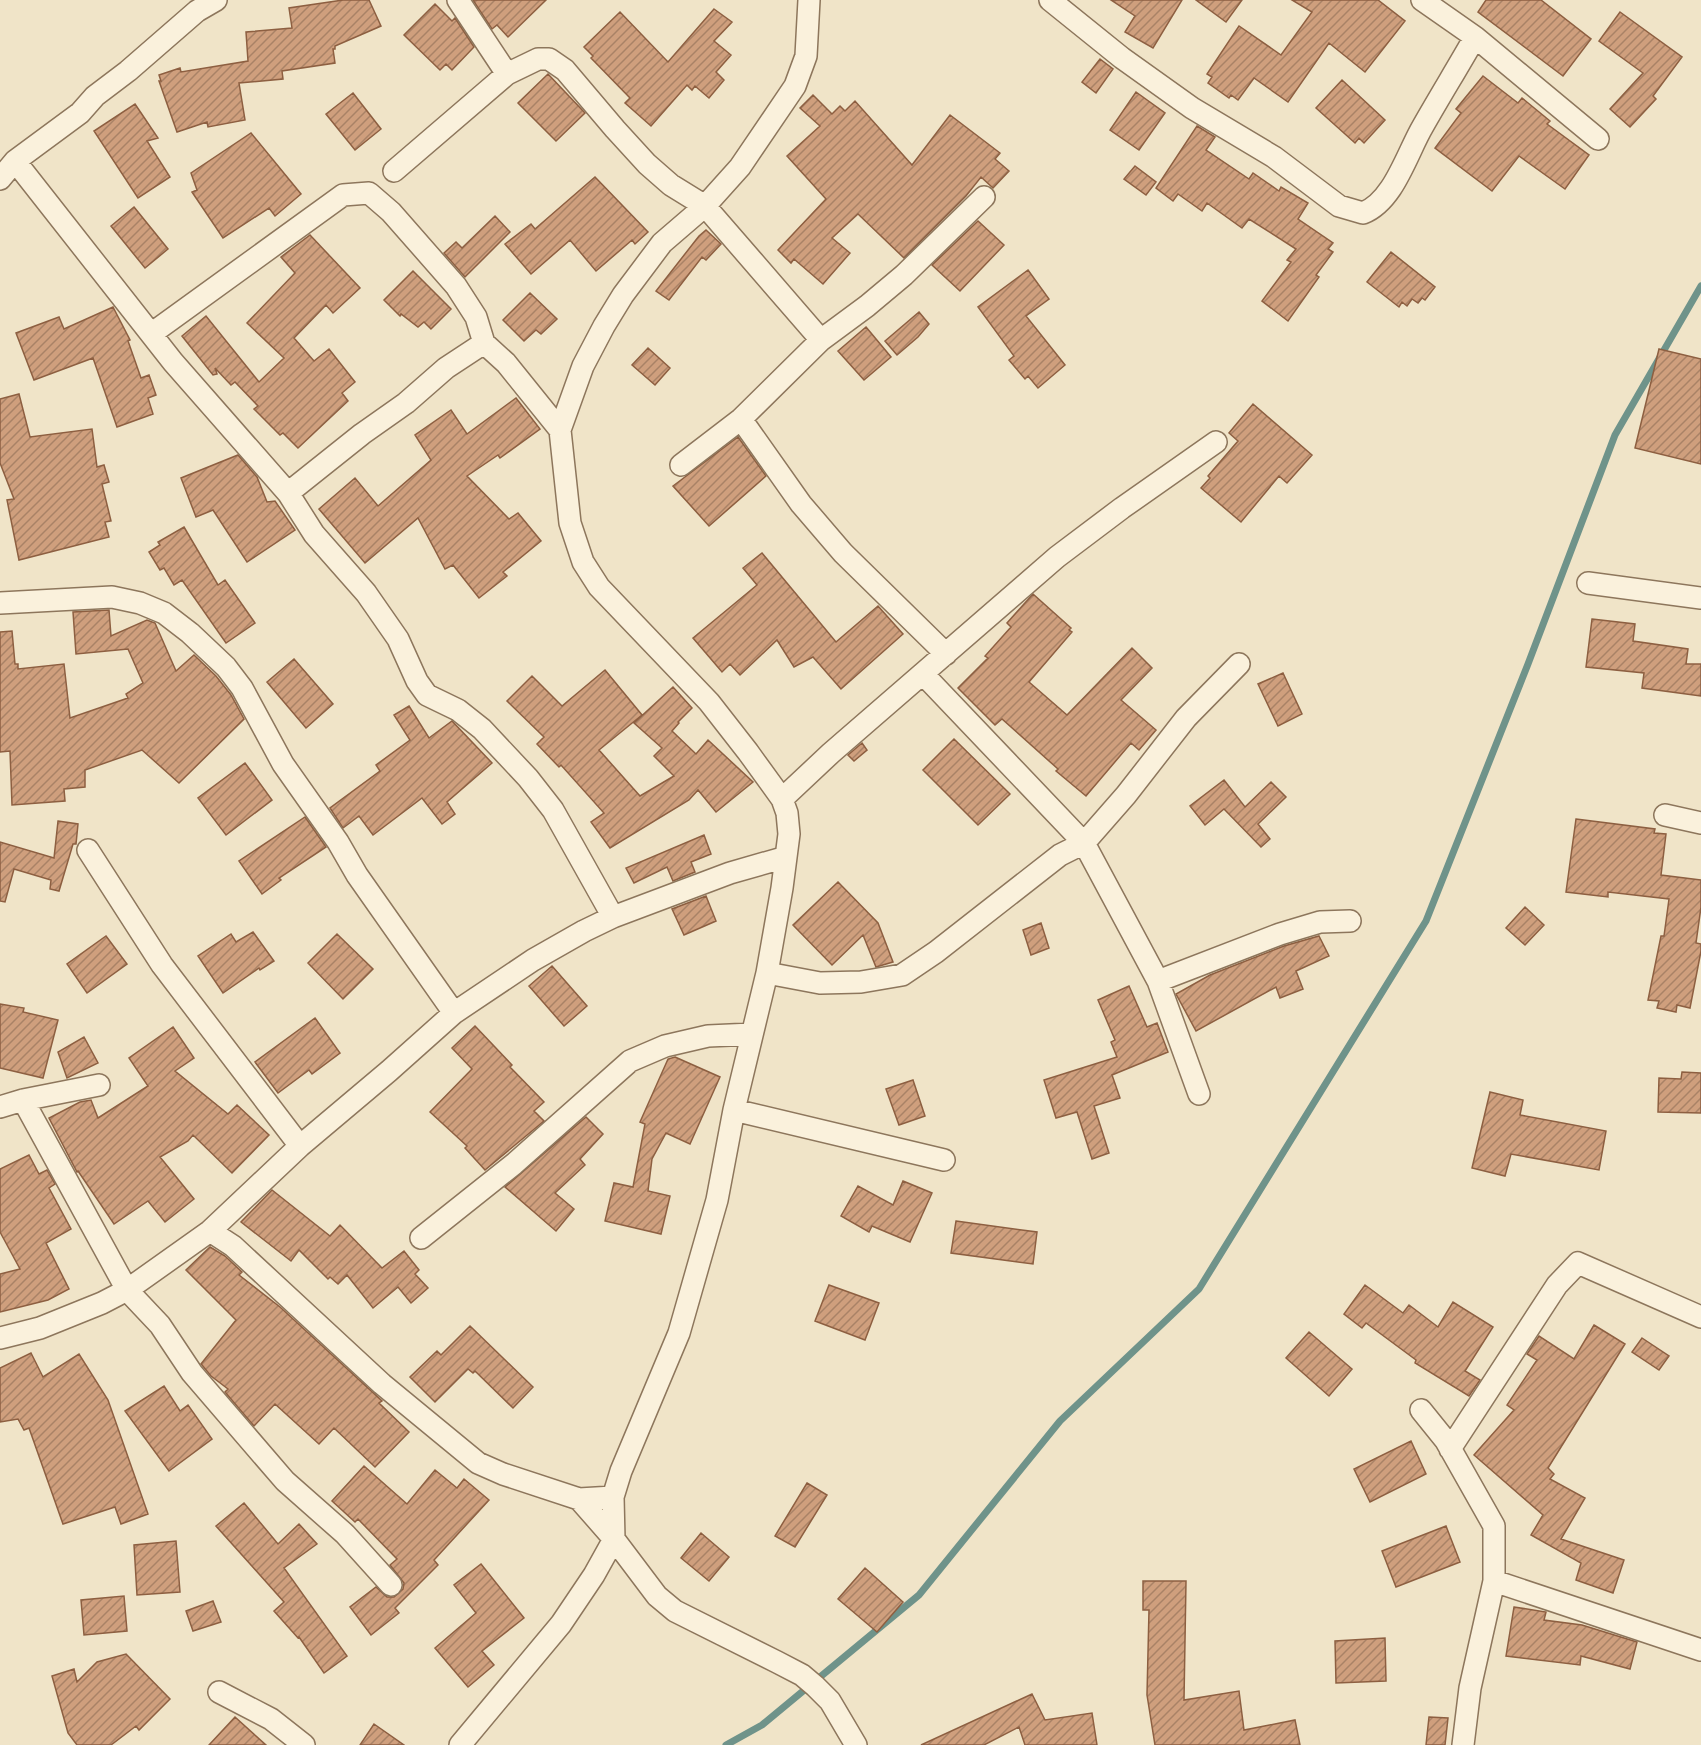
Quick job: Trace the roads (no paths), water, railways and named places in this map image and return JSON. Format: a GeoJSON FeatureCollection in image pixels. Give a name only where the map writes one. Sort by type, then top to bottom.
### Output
{"type":"FeatureCollection","features":[{"type":"Feature","properties":{"kind":"street"},"geometry":{"type":"LineString","coordinates":[[0,179],[15,161],[80,112],[95,96],[128,70],[194,6],[216,0]]}},
{"type":"Feature","properties":{"kind":"street"},"geometry":{"type":"LineString","coordinates":[[458,0],[507,74]]}},
{"type":"Feature","properties":{"kind":"street"},"geometry":{"type":"LineString","coordinates":[[460,1745],[561,1624],[594,1575],[614,1539],[612,1497],[679,1333],[717,1200],[734,1110],[767,973],[789,834],[787,813],[769,779],[709,702],[599,587],[583,562],[570,523],[561,430],[583,366],[623,295],[662,243],[705,206],[740,167],[795,86],[806,56],[809,0]]}},
{"type":"Feature","properties":{"kind":"street"},"geometry":{"type":"LineString","coordinates":[[1050,0],[1122,58],[1192,108],[1274,157],[1339,206],[1363,213],[1376,207],[1386,194],[1421,128],[1475,37]]}},
{"type":"Feature","properties":{"kind":"street"},"geometry":{"type":"LineString","coordinates":[[1422,0],[1475,37],[1598,139]]}},
{"type":"Feature","properties":{"kind":"street"},"geometry":{"type":"LineString","coordinates":[[394,171],[507,74],[538,59],[549,59],[565,69],[647,164],[672,185],[705,206],[821,340]]}},
{"type":"Feature","properties":{"kind":"street"},"geometry":{"type":"LineString","coordinates":[[15,161],[173,362],[288,493],[314,534],[366,592],[398,639],[426,695],[458,710],[482,729],[528,778],[553,810],[614,917]]}},
{"type":"Feature","properties":{"kind":"street"},"geometry":{"type":"LineString","coordinates":[[152,334],[343,195],[369,193],[391,212],[456,286],[476,317],[484,344],[506,363],[561,430]]}},
{"type":"Feature","properties":{"kind":"street"},"geometry":{"type":"LineString","coordinates":[[681,465],[741,419],[821,340],[904,275],[984,197]]}},
{"type":"Feature","properties":{"kind":"street"},"geometry":{"type":"LineString","coordinates":[[288,493],[362,434],[406,403],[446,368],[484,344]]}},
{"type":"Feature","properties":{"kind":"street"},"geometry":{"type":"LineString","coordinates":[[741,419],[801,504],[843,553],[946,654]]}},
{"type":"Feature","properties":{"kind":"street"},"geometry":{"type":"LineString","coordinates":[[782,800],[1057,557],[1216,442]]}},
{"type":"Feature","properties":{"kind":"street"},"geometry":{"type":"LineString","coordinates":[[1588,583],[1701,598]]}},
{"type":"Feature","properties":{"kind":"street"},"geometry":{"type":"LineString","coordinates":[[0,603],[80,597],[119,598],[140,603],[164,613],[190,633],[226,667],[242,688],[283,764],[338,842],[357,875],[454,1013]]}},
{"type":"Feature","properties":{"kind":"street"},"geometry":{"type":"LineString","coordinates":[[767,973],[820,983],[861,982],[902,975],[936,952],[1060,855],[1084,843],[1126,795],[1186,718],[1239,664]]}},
{"type":"Feature","properties":{"kind":"street"},"geometry":{"type":"LineString","coordinates":[[923,674],[1084,843],[1158,981],[1199,1094]]}},
{"type":"Feature","properties":{"kind":"street"},"geometry":{"type":"LineString","coordinates":[[1665,815],[1701,823]]}},
{"type":"Feature","properties":{"kind":"street"},"geometry":{"type":"LineString","coordinates":[[88,850],[162,965],[300,1146]]}},
{"type":"Feature","properties":{"kind":"street"},"geometry":{"type":"LineString","coordinates":[[0,1338],[40,1328],[102,1303],[127,1290],[210,1231],[300,1146],[454,1013],[532,960],[614,917],[730,873],[786,857]]}},
{"type":"Feature","properties":{"kind":"street"},"geometry":{"type":"LineString","coordinates":[[1158,981],[1280,934],[1320,922],[1350,921]]}},
{"type":"Feature","properties":{"kind":"street"},"geometry":{"type":"LineString","coordinates":[[422,1238],[514,1164],[630,1061],[665,1046],[708,1036],[752,1034]]}},
{"type":"Feature","properties":{"kind":"street"},"geometry":{"type":"LineString","coordinates":[[0,1107],[22,1100],[99,1085]]}},
{"type":"Feature","properties":{"kind":"street"},"geometry":{"type":"LineString","coordinates":[[22,1100],[127,1290],[160,1326],[192,1373],[285,1481],[345,1534],[391,1585]]}},
{"type":"Feature","properties":{"kind":"street"},"geometry":{"type":"LineString","coordinates":[[734,1110],[944,1160]]}},
{"type":"Feature","properties":{"kind":"street"},"geometry":{"type":"LineString","coordinates":[[210,1231],[233,1246],[382,1384],[478,1463],[503,1474],[579,1498],[612,1497]]}},
{"type":"Feature","properties":{"kind":"street"},"geometry":{"type":"LineString","coordinates":[[1450,1449],[1557,1285],[1578,1263],[1701,1317]]}},
{"type":"Feature","properties":{"kind":"street"},"geometry":{"type":"LineString","coordinates":[[1421,1410],[1450,1449],[1494,1526],[1494,1581],[1470,1688],[1463,1745]]}},
{"type":"Feature","properties":{"kind":"street"},"geometry":{"type":"LineString","coordinates":[[579,1498],[614,1539],[657,1596],[675,1611],[802,1675],[830,1701],[856,1745]]}},
{"type":"Feature","properties":{"kind":"street"},"geometry":{"type":"LineString","coordinates":[[1494,1581],[1701,1650]]}},
{"type":"Feature","properties":{"kind":"street"},"geometry":{"type":"LineString","coordinates":[[219,1692],[271,1719],[304,1745]]}},
{"type":"Feature","properties":{"kind":"waterway"},"geometry":{"type":"LineString","coordinates":[[726,1745],[762,1725],[919,1595],[1060,1421],[1199,1289],[1426,921],[1528,664],[1615,435],[1701,286]]}}]}
